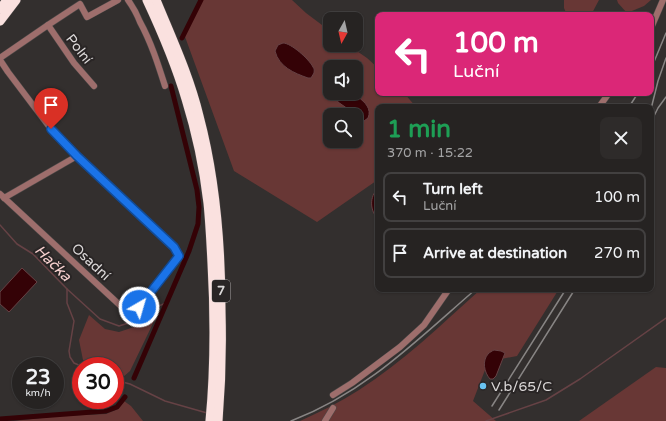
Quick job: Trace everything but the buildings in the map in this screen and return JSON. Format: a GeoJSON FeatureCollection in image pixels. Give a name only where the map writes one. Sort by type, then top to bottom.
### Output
{"type":"FeatureCollection","features":[{"type":"Feature","properties":{"kind":"highway"},"geometry":{"type":"LineString","coordinates":[[0,5],[3,0]]}},
{"type":"Feature","properties":{"kind":"highway","name":"7"},"geometry":{"type":"LineString","coordinates":[[147,0],[170,51],[187,99],[206,163],[215,202],[221,283],[221,365],[218,421]]}},
{"type":"Feature","properties":{"kind":"highway"},"geometry":{"type":"LineString","coordinates":[[0,9],[13,1]]}},
{"type":"Feature","properties":{"kind":"highway"},"geometry":{"type":"LineString","coordinates":[[0,20],[13,1]]}},
{"type":"Feature","properties":{"kind":"highway","name":"7"},"geometry":{"type":"LineString","coordinates":[[156,2],[177,48],[200,117],[206,163],[214,284],[214,365],[210,421]]}},
{"type":"Feature","properties":{"kind":"street"},"geometry":{"type":"LineString","coordinates":[[2,196],[77,156],[51,129],[0,59],[80,4],[87,17],[118,0]]}},
{"type":"Feature","properties":{"kind":"street"},"geometry":{"type":"LineString","coordinates":[[128,0],[145,30],[157,60],[165,86]]}},
{"type":"Feature","properties":{"kind":"street"},"geometry":{"type":"LineString","coordinates":[[654,21],[663,0]]}},
{"type":"Feature","properties":{"kind":"street","name":"Polní"},"geometry":{"type":"LineString","coordinates":[[48,25],[74,62],[94,86]]}},
{"type":"Feature","properties":{"kind":"street","name":"Osadní"},"geometry":{"type":"LineString","coordinates":[[2,196],[124,309],[130,311],[135,310],[139,307],[179,256],[174,247],[77,156]]}},
{"type":"Feature","properties":{"kind":"street"},"geometry":{"type":"LineString","coordinates":[[332,395],[352,383],[400,348],[424,325],[447,292]]}},
{"type":"Feature","properties":{"kind":"street"},"geometry":{"type":"LineString","coordinates":[[325,421],[333,408]]}},
{"type":"Feature","properties":{"kind":"shaded area"},"geometry":{"type":"Polygon","coordinates":[[[200,0],[292,0],[323,26],[323,52],[358,52],[375,65],[375,96],[407,96],[413,104],[375,104],[375,182],[317,222],[234,171],[184,34],[200,0]]]}},
{"type":"Feature","properties":{"kind":"shaded area"},"geometry":{"type":"Polygon","coordinates":[[[564,0],[599,0],[593,12],[566,12],[564,0]]]}},
{"type":"Feature","properties":{"kind":"shaded area"},"geometry":{"type":"Polygon","coordinates":[[[617,0],[651,0],[644,6],[629,12],[626,12],[617,0]]]}},
{"type":"Feature","properties":{"kind":"shaded area"},"geometry":{"type":"Polygon","coordinates":[[[283,43],[295,48],[311,64],[314,68],[314,73],[311,78],[288,69],[280,61],[275,51],[278,45],[283,43]]]}},
{"type":"Feature","properties":{"kind":"shaded area"},"geometry":{"type":"Polygon","coordinates":[[[337,100],[362,100],[367,106],[369,112],[368,118],[363,121],[363,108],[347,108],[337,100]]]}},
{"type":"Feature","properties":{"kind":"shaded area"},"geometry":{"type":"Polygon","coordinates":[[[375,192],[375,216],[372,208],[373,196],[375,192]]]}},
{"type":"Feature","properties":{"kind":"shaded area"},"geometry":{"type":"Polygon","coordinates":[[[22,268],[37,282],[9,312],[0,304],[0,292],[22,268]]]}},
{"type":"Feature","properties":{"kind":"shaded area"},"geometry":{"type":"Polygon","coordinates":[[[478,292],[557,292],[517,356],[485,362],[485,370],[473,401],[496,421],[300,421],[345,399],[359,390],[422,342],[478,292]]]}},
{"type":"Feature","properties":{"kind":"shaded area"},"geometry":{"type":"Polygon","coordinates":[[[158,313],[130,371],[124,376],[124,357],[82,357],[79,340],[89,315],[105,329],[119,332],[137,326],[158,313]]]}},
{"type":"Feature","properties":{"kind":"shaded area"},"geometry":{"type":"Polygon","coordinates":[[[494,350],[505,353],[496,376],[493,379],[490,379],[485,370],[484,363],[488,354],[494,350]]]}},
{"type":"Feature","properties":{"kind":"shaded area"},"geometry":{"type":"Polygon","coordinates":[[[656,367],[666,368],[666,421],[579,421],[656,367]]]}},
{"type":"Feature","properties":{"kind":"shaded area"},"geometry":{"type":"Polygon","coordinates":[[[124,401],[131,406],[143,421],[13,421],[61,416],[106,414],[118,409],[124,409],[124,401]]]}},
{"type":"Feature","properties":{"kind":"waterway"},"geometry":{"type":"LineString","coordinates":[[182,38],[201,0]]}},
{"type":"Feature","properties":{"kind":"waterway"},"geometry":{"type":"LineString","coordinates":[[134,378],[189,251],[198,224],[199,207],[197,190],[171,86]]}},
{"type":"Feature","properties":{"kind":"waterway","name":"Hačka"},"geometry":{"type":"LineString","coordinates":[[0,225],[17,244],[33,254],[67,289],[67,303],[74,321],[69,351],[72,360]]}},
{"type":"Feature","properties":{"kind":"waterway"},"geometry":{"type":"LineString","coordinates":[[67,289],[100,319],[119,326],[135,321],[151,309],[166,303]]}},
{"type":"Feature","properties":{"kind":"waterway"},"geometry":{"type":"LineString","coordinates":[[486,421],[546,400],[580,379],[666,318]]}},
{"type":"Feature","properties":{"kind":"waterway","name":"Hačka"},"geometry":{"type":"LineString","coordinates":[[124,382],[165,401],[207,413]]}},
{"type":"Feature","properties":{"kind":"waterway"},"geometry":{"type":"LineString","coordinates":[[0,419],[106,411],[117,407],[125,397]]}},
{"type":"Feature","properties":{"kind":"railway"},"geometry":{"type":"LineString","coordinates":[[654,62],[666,33]]}},
{"type":"Feature","properties":{"kind":"railway"},"geometry":{"type":"LineString","coordinates":[[652,104],[666,58]]}},
{"type":"Feature","properties":{"kind":"railway"},"geometry":{"type":"LineString","coordinates":[[631,104],[636,96]]}},
{"type":"Feature","properties":{"kind":"railway"},"geometry":{"type":"LineString","coordinates":[[654,116],[666,97]]}},
{"type":"Feature","properties":{"kind":"railway"},"geometry":{"type":"LineString","coordinates":[[291,421],[343,396],[389,364],[473,292]]}},
{"type":"Feature","properties":{"kind":"railway"},"geometry":{"type":"LineString","coordinates":[[492,406],[564,292]]}},
{"type":"Feature","properties":{"kind":"railway"},"geometry":{"type":"LineString","coordinates":[[499,410],[573,292]]}},
{"type":"Feature","properties":{"kind":"place","name":"V.b/65/C"},"geometry":{"type":"Point","coordinates":[483,386]}},
{"type":"Feature","properties":{"kind":"route"},"geometry":{"type":"LineString","coordinates":[[51,129],[77,156],[174,247],[179,256],[139,307]]}}]}
